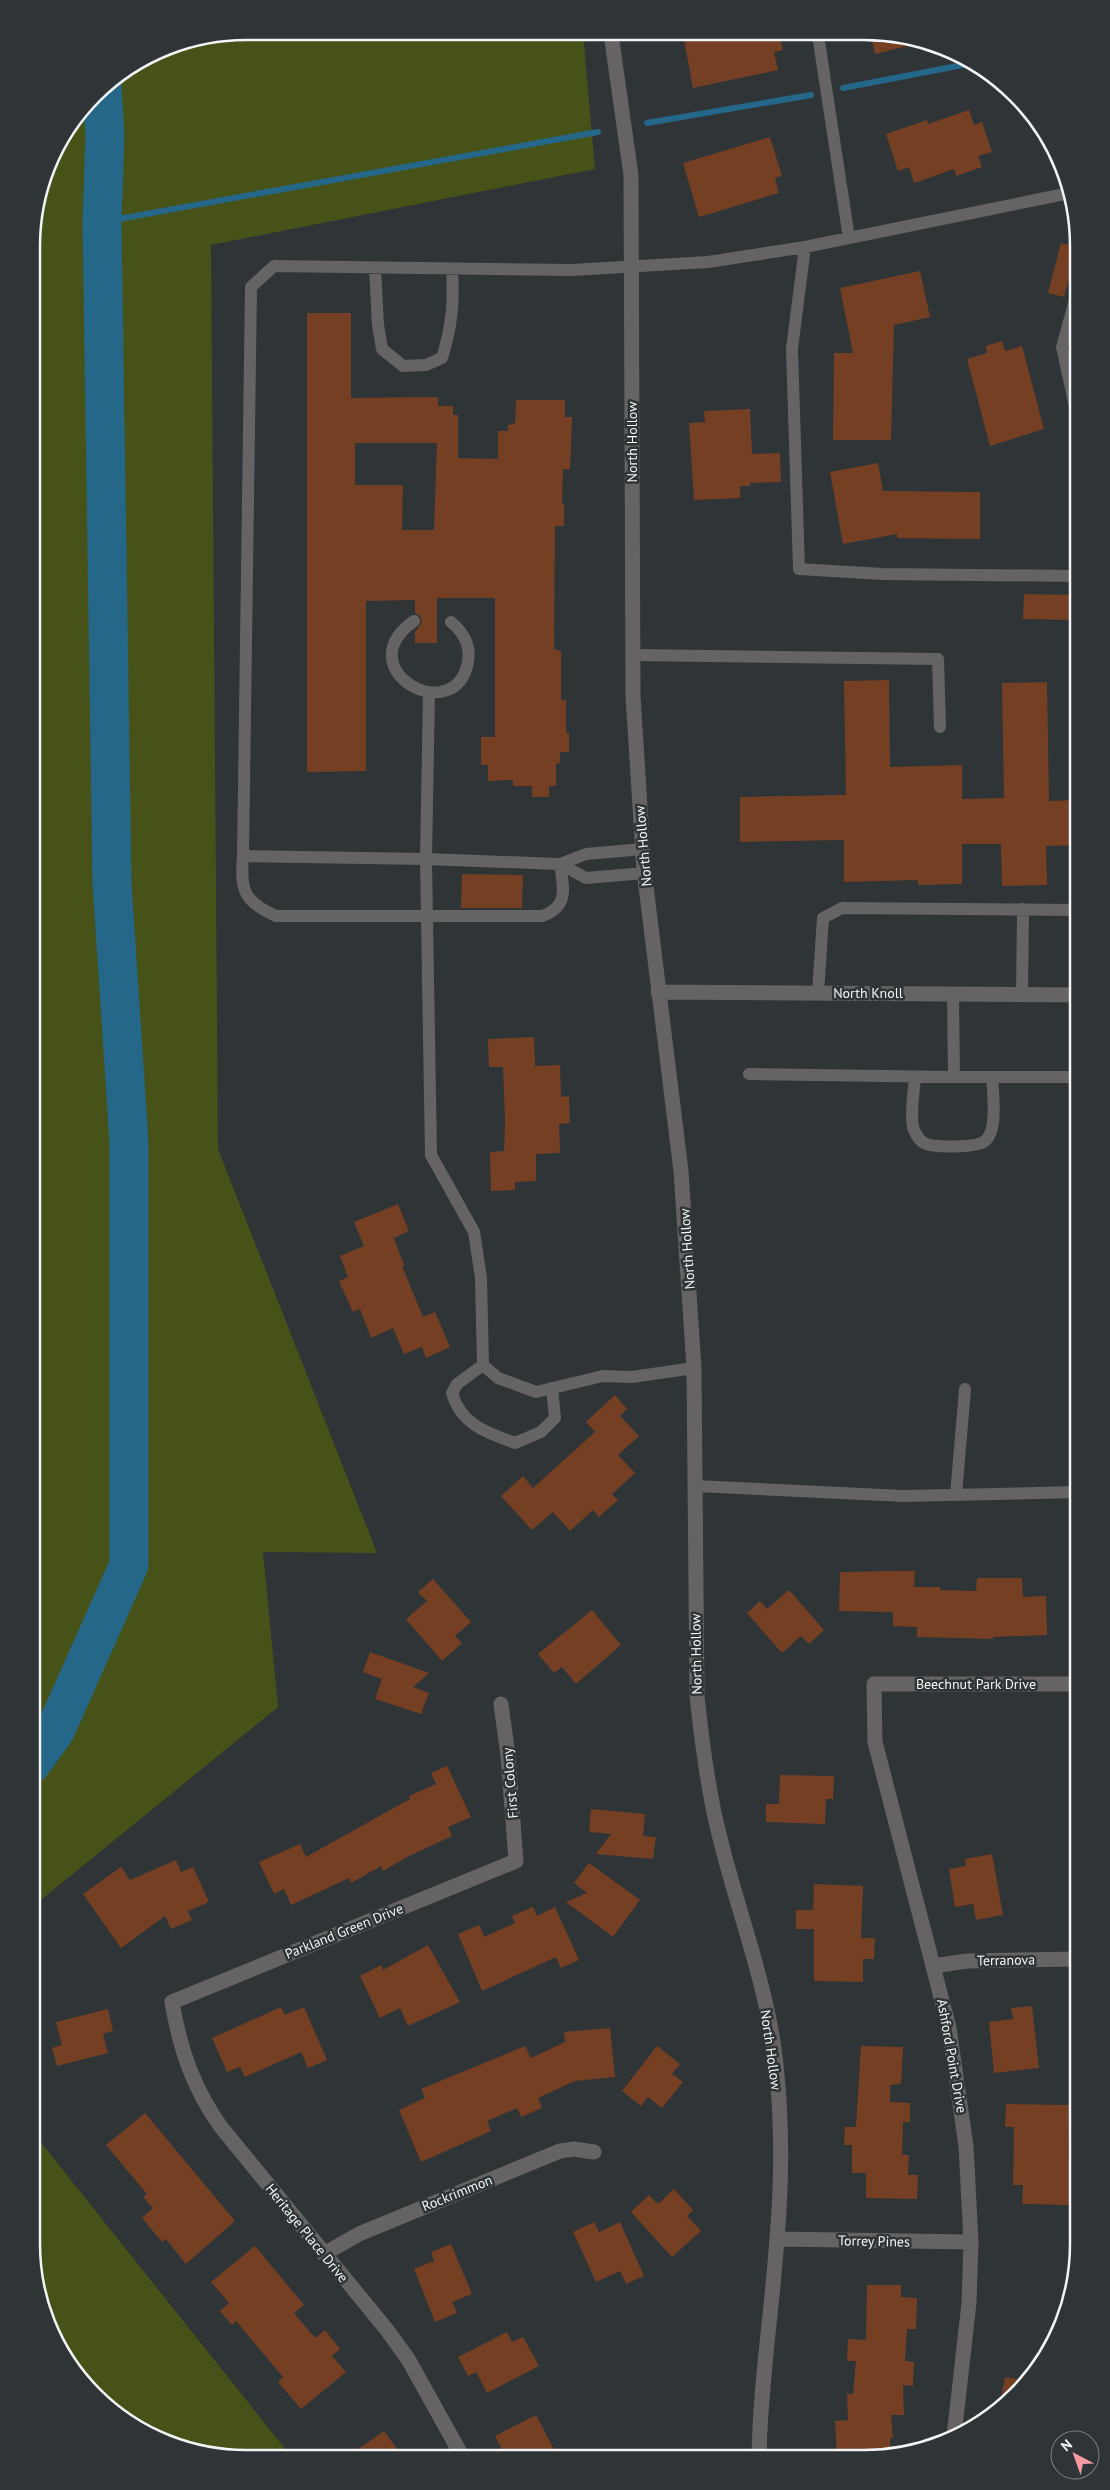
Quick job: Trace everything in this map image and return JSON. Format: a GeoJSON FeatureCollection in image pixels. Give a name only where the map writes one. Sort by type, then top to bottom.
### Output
{"type":"FeatureCollection","features":[{"type":"Feature","properties":{"kind":"street","name":"North Hollow"},"geometry":{"type":"LineString","coordinates":[[612,40],[631,175],[633,696],[645,873],[681,1171],[694,1368],[697,1696],[702,1743],[719,1837],[767,2013],[776,2062],[780,2176],[777,2239],[759,2413],[759,2450]]}},
{"type":"Feature","properties":{"kind":"street","name":"North Knoll"},"geometry":{"type":"LineString","coordinates":[[658,992],[1070,995]]}},
{"type":"Feature","properties":{"kind":"street","name":"Beechnut Park Drive"},"geometry":{"type":"LineString","coordinates":[[874,1684],[1070,1684]]}},
{"type":"Feature","properties":{"kind":"street","name":"Ashford Point Drive"},"geometry":{"type":"LineString","coordinates":[[874,1684],[874,1742],[949,2028],[966,2146],[971,2242],[966,2349],[955,2429]]}},
{"type":"Feature","properties":{"kind":"street","name":"First Colony"},"geometry":{"type":"LineString","coordinates":[[501,1704],[508,1756],[516,1861]]}},
{"type":"Feature","properties":{"kind":"street","name":"Parkland Green Drive"},"geometry":{"type":"LineString","coordinates":[[172,2002],[516,1861]]}},
{"type":"Feature","properties":{"kind":"street","name":"Terranova"},"geometry":{"type":"LineString","coordinates":[[934,1966],[966,1961],[1070,1959]]}},
{"type":"Feature","properties":{"kind":"street","name":"Heritage Place Drive"},"geometry":{"type":"LineString","coordinates":[[172,2002],[178,2037],[188,2067],[205,2105],[408,2359],[459,2450]]}},
{"type":"Feature","properties":{"kind":"street","name":"Rockrimmon"},"geometry":{"type":"LineString","coordinates":[[324,2254],[359,2234],[560,2151],[574,2149],[594,2152]]}},
{"type":"Feature","properties":{"kind":"street","name":"Torrey Pines"},"geometry":{"type":"LineString","coordinates":[[777,2239],[971,2242]]}},
{"type":"Feature","properties":{"kind":"lane"},"geometry":{"type":"LineString","coordinates":[[819,40],[849,238]]}},
{"type":"Feature","properties":{"kind":"lane"},"geometry":{"type":"LineString","coordinates":[[560,864],[563,889],[562,902],[552,913],[542,916],[427,914],[276,916],[262,909],[249,897],[241,881],[243,856],[251,287],[274,266],[572,270],[632,268],[708,262],[805,247],[1063,194]]}},
{"type":"Feature","properties":{"kind":"lane"},"geometry":{"type":"LineString","coordinates":[[805,247],[792,349],[799,569],[882,574],[1070,576]]}},
{"type":"Feature","properties":{"kind":"lane"},"geometry":{"type":"LineString","coordinates":[[375,268],[378,324],[382,350],[403,366],[426,364],[442,358],[451,331],[452,269]]}},
{"type":"Feature","properties":{"kind":"lane"},"geometry":{"type":"LineString","coordinates":[[1070,318],[1062,347],[1070,384]]}},
{"type":"Feature","properties":{"kind":"lane"},"geometry":{"type":"LineString","coordinates":[[414,621],[404,628],[397,637],[393,649],[393,661],[397,672],[404,682],[414,689],[429,692],[450,688],[460,679],[467,668],[469,655],[467,642],[461,630],[451,622]]}},
{"type":"Feature","properties":{"kind":"lane"},"geometry":{"type":"LineString","coordinates":[[633,655],[938,659],[940,727]]}},
{"type":"Feature","properties":{"kind":"lane"},"geometry":{"type":"LineString","coordinates":[[429,692],[426,859],[431,1155],[474,1232],[481,1278],[483,1365],[498,1378],[536,1392],[603,1376],[632,1377],[694,1368]]}},
{"type":"Feature","properties":{"kind":"lane"},"geometry":{"type":"LineString","coordinates":[[243,856],[426,859],[560,864],[586,854],[643,849]]}},
{"type":"Feature","properties":{"kind":"lane"},"geometry":{"type":"LineString","coordinates":[[560,864],[586,878],[645,873]]}},
{"type":"Feature","properties":{"kind":"lane"},"geometry":{"type":"LineString","coordinates":[[818,993],[823,918],[842,908],[1070,910]]}},
{"type":"Feature","properties":{"kind":"lane"},"geometry":{"type":"LineString","coordinates":[[1022,995],[1023,910]]}},
{"type":"Feature","properties":{"kind":"lane"},"geometry":{"type":"LineString","coordinates":[[953,994],[954,1077]]}},
{"type":"Feature","properties":{"kind":"lane"},"geometry":{"type":"LineString","coordinates":[[749,1074],[1070,1077]]}},
{"type":"Feature","properties":{"kind":"lane"},"geometry":{"type":"LineString","coordinates":[[915,1077],[913,1126],[918,1137],[931,1145],[974,1146],[985,1141],[991,1131],[994,1116],[992,1077]]}},
{"type":"Feature","properties":{"kind":"lane"},"geometry":{"type":"LineString","coordinates":[[483,1365],[457,1384],[452,1394],[456,1406],[477,1428],[515,1443],[541,1432],[555,1418],[552,1388]]}},
{"type":"Feature","properties":{"kind":"lane"},"geometry":{"type":"LineString","coordinates":[[956,1495],[966,1389]]}},
{"type":"Feature","properties":{"kind":"lane"},"geometry":{"type":"LineString","coordinates":[[695,1486],[904,1496],[1070,1492]]}},
{"type":"Feature","properties":{"kind":"green space"},"geometry":{"type":"Polygon","coordinates":[[[233,40],[584,40],[595,169],[211,245],[218,1149],[377,1553],[263,1552],[278,1707],[40,1901],[40,233],[44,206],[51,180],[61,155],[75,132],[100,100],[132,75],[155,61],[193,47],[233,40]]]}},
{"type":"Feature","properties":{"kind":"green space"},"geometry":{"type":"Polygon","coordinates":[[[40,2141],[286,2450],[233,2450],[206,2446],[180,2439],[155,2429],[132,2415],[110,2399],[91,2380],[61,2335],[51,2310],[44,2284],[40,2257],[40,2141]]]}},
{"type":"Feature","properties":{"kind":"building"},"geometry":{"type":"Polygon","coordinates":[[[684,40],[780,40],[783,50],[774,52],[778,70],[693,88],[684,40]]]}},
{"type":"Feature","properties":{"kind":"building"},"geometry":{"type":"Polygon","coordinates":[[[872,40],[910,45],[875,54],[872,40]]]}},
{"type":"Feature","properties":{"kind":"building"},"geometry":{"type":"Polygon","coordinates":[[[969,110],[974,125],[982,122],[992,152],[978,156],[982,167],[956,176],[954,169],[914,183],[909,167],[898,171],[886,134],[927,120],[928,124],[969,110]]]}},
{"type":"Feature","properties":{"kind":"building"},"geometry":{"type":"Polygon","coordinates":[[[770,137],[782,176],[775,178],[779,193],[699,217],[683,163],[770,137]]]}},
{"type":"Feature","properties":{"kind":"building"},"geometry":{"type":"Polygon","coordinates":[[[1061,243],[1070,245],[1070,274],[1064,297],[1048,293],[1061,243]]]}},
{"type":"Feature","properties":{"kind":"building"},"geometry":{"type":"Polygon","coordinates":[[[920,271],[930,317],[894,325],[891,440],[833,440],[834,353],[853,353],[840,288],[920,271]]]}},
{"type":"Feature","properties":{"kind":"building"},"geometry":{"type":"Polygon","coordinates":[[[307,313],[351,313],[351,398],[438,397],[438,406],[453,406],[453,415],[458,415],[458,458],[498,459],[498,431],[508,431],[508,425],[515,423],[516,400],[565,400],[565,417],[572,417],[570,469],[563,469],[562,504],[564,504],[564,526],[555,526],[554,649],[561,651],[561,700],[566,700],[566,733],[569,733],[569,752],[560,752],[560,763],[556,764],[556,786],[549,786],[549,797],[532,797],[532,786],[513,786],[513,780],[488,781],[488,765],[481,765],[481,737],[495,737],[495,598],[437,598],[437,643],[415,643],[415,632],[422,622],[420,616],[415,613],[415,600],[366,601],[366,771],[307,772],[307,313]],[[355,443],[355,485],[403,485],[402,530],[434,530],[437,443],[355,443]]]}},
{"type":"Feature","properties":{"kind":"building"},"geometry":{"type":"Polygon","coordinates":[[[1002,341],[1005,351],[1022,346],[1044,429],[990,446],[967,359],[987,353],[986,346],[1002,341]]]}},
{"type":"Feature","properties":{"kind":"building"},"geometry":{"type":"Polygon","coordinates":[[[750,409],[752,454],[780,453],[781,482],[750,483],[750,486],[740,486],[740,498],[694,500],[689,423],[705,422],[704,411],[750,409]]]}},
{"type":"Feature","properties":{"kind":"building"},"geometry":{"type":"Polygon","coordinates":[[[878,463],[883,491],[980,492],[980,539],[897,538],[897,534],[843,544],[830,472],[878,463]]]}},
{"type":"Feature","properties":{"kind":"building"},"geometry":{"type":"Polygon","coordinates":[[[1024,594],[1070,595],[1070,620],[1023,619],[1024,594]]]}},
{"type":"Feature","properties":{"kind":"building"},"geometry":{"type":"Polygon","coordinates":[[[889,680],[890,767],[962,765],[962,799],[1004,798],[1002,683],[1047,682],[1049,801],[1070,800],[1070,845],[1046,846],[1047,885],[1002,886],[1001,844],[962,844],[962,884],[918,885],[918,880],[844,882],[844,840],[740,842],[740,797],[846,795],[844,681],[889,680]]]}},
{"type":"Feature","properties":{"kind":"building"},"geometry":{"type":"Polygon","coordinates":[[[462,874],[523,875],[522,908],[461,908],[462,874]]]}},
{"type":"Feature","properties":{"kind":"building"},"geometry":{"type":"Polygon","coordinates":[[[534,1037],[535,1066],[560,1065],[561,1097],[569,1096],[570,1123],[559,1124],[560,1153],[536,1154],[536,1181],[515,1182],[515,1190],[491,1191],[490,1152],[504,1151],[505,1121],[503,1067],[489,1067],[488,1039],[534,1037]]]}},
{"type":"Feature","properties":{"kind":"building"},"geometry":{"type":"Polygon","coordinates":[[[398,1204],[409,1231],[394,1238],[404,1265],[402,1266],[423,1317],[435,1312],[450,1347],[426,1358],[422,1347],[404,1354],[393,1328],[371,1338],[360,1309],[353,1312],[339,1281],[348,1277],[340,1256],[364,1246],[354,1222],[398,1204]]]}},
{"type":"Feature","properties":{"kind":"building"},"geometry":{"type":"Polygon","coordinates":[[[615,1395],[627,1409],[620,1416],[639,1436],[618,1455],[635,1473],[612,1494],[618,1500],[599,1517],[593,1510],[570,1531],[553,1512],[532,1530],[501,1496],[523,1476],[533,1488],[595,1432],[586,1422],[615,1395]]]}},
{"type":"Feature","properties":{"kind":"building"},"geometry":{"type":"Polygon","coordinates":[[[915,1571],[914,1587],[940,1587],[940,1590],[976,1591],[977,1578],[1022,1578],[1023,1597],[1046,1596],[1047,1635],[993,1637],[993,1639],[917,1637],[917,1627],[893,1626],[893,1612],[839,1611],[840,1572],[915,1571]]]}},
{"type":"Feature","properties":{"kind":"building"},"geometry":{"type":"Polygon","coordinates":[[[433,1579],[471,1622],[455,1636],[462,1643],[442,1661],[406,1619],[427,1601],[418,1592],[433,1579]]]}},
{"type":"Feature","properties":{"kind":"building"},"geometry":{"type":"Polygon","coordinates":[[[789,1590],[824,1630],[809,1644],[801,1636],[782,1653],[747,1613],[760,1601],[767,1609],[789,1590]]]}},
{"type":"Feature","properties":{"kind":"building"},"geometry":{"type":"Polygon","coordinates":[[[592,1610],[621,1645],[576,1684],[562,1667],[554,1673],[538,1654],[592,1610]]]}},
{"type":"Feature","properties":{"kind":"building"},"geometry":{"type":"Polygon","coordinates":[[[370,1652],[429,1673],[413,1687],[429,1693],[421,1714],[375,1699],[382,1679],[363,1672],[370,1652]]]}},
{"type":"Feature","properties":{"kind":"building"},"geometry":{"type":"Polygon","coordinates":[[[447,1766],[471,1817],[448,1827],[452,1836],[407,1857],[383,1871],[381,1866],[351,1883],[349,1878],[291,1905],[284,1889],[274,1894],[259,1862],[300,1844],[306,1857],[410,1799],[409,1796],[436,1784],[431,1773],[447,1766]]]}},
{"type":"Feature","properties":{"kind":"building"},"geometry":{"type":"Polygon","coordinates":[[[780,1775],[834,1776],[833,1799],[826,1799],[825,1824],[766,1822],[766,1804],[779,1804],[780,1775]]]}},
{"type":"Feature","properties":{"kind":"building"},"geometry":{"type":"Polygon","coordinates":[[[591,1809],[645,1814],[643,1836],[656,1837],[653,1859],[596,1854],[611,1834],[589,1832],[591,1809]]]}},
{"type":"Feature","properties":{"kind":"building"},"geometry":{"type":"Polygon","coordinates":[[[992,1854],[1003,1915],[976,1920],[973,1904],[955,1907],[949,1869],[966,1866],[965,1859],[992,1854]]]}},
{"type":"Feature","properties":{"kind":"building"},"geometry":{"type":"Polygon","coordinates":[[[176,1860],[181,1872],[193,1867],[209,1902],[188,1911],[192,1920],[171,1929],[165,1916],[121,1948],[83,1894],[121,1867],[130,1880],[176,1860]]]}},
{"type":"Feature","properties":{"kind":"building"},"geometry":{"type":"Polygon","coordinates":[[[589,1863],[640,1900],[613,1937],[566,1902],[587,1893],[574,1883],[589,1863]]]}},
{"type":"Feature","properties":{"kind":"building"},"geometry":{"type":"Polygon","coordinates":[[[814,1884],[863,1886],[861,1938],[875,1938],[874,1959],[863,1959],[863,1982],[814,1981],[814,1929],[796,1929],[796,1910],[813,1910],[814,1884]]]}},
{"type":"Feature","properties":{"kind":"building"},"geometry":{"type":"Polygon","coordinates":[[[533,1907],[537,1916],[555,1907],[579,1960],[561,1968],[556,1957],[482,1991],[458,1934],[479,1925],[484,1937],[515,1923],[512,1916],[533,1907]]]}},
{"type":"Feature","properties":{"kind":"building"},"geometry":{"type":"Polygon","coordinates":[[[428,1945],[460,2002],[408,2026],[400,2008],[380,2018],[360,1976],[381,1965],[383,1970],[428,1945]]]}},
{"type":"Feature","properties":{"kind":"building"},"geometry":{"type":"Polygon","coordinates":[[[1032,2006],[1039,2068],[994,2073],[989,2022],[1013,2019],[1011,2008],[1032,2006]]]}},
{"type":"Feature","properties":{"kind":"building"},"geometry":{"type":"Polygon","coordinates":[[[281,2007],[285,2015],[304,2007],[327,2060],[308,2068],[301,2052],[245,2077],[240,2067],[227,2072],[212,2038],[281,2007]]]}},
{"type":"Feature","properties":{"kind":"building"},"geometry":{"type":"Polygon","coordinates":[[[108,2009],[113,2031],[103,2034],[108,2053],[57,2066],[52,2048],[62,2045],[56,2022],[108,2009]]]}},
{"type":"Feature","properties":{"kind":"building"},"geometry":{"type":"Polygon","coordinates":[[[610,2028],[615,2077],[575,2081],[538,2098],[542,2108],[521,2117],[517,2108],[487,2121],[491,2131],[421,2162],[399,2110],[425,2098],[421,2089],[525,2046],[531,2058],[565,2042],[564,2032],[610,2028]]]}},
{"type":"Feature","properties":{"kind":"building"},"geometry":{"type":"Polygon","coordinates":[[[657,2046],[680,2064],[672,2074],[683,2082],[662,2108],[648,2097],[641,2106],[622,2091],[657,2046]]]}},
{"type":"Feature","properties":{"kind":"building"},"geometry":{"type":"Polygon","coordinates":[[[861,2046],[903,2047],[901,2084],[890,2085],[890,2102],[910,2103],[910,2122],[903,2122],[902,2155],[909,2155],[908,2175],[918,2175],[917,2199],[866,2198],[866,2173],[852,2173],[852,2145],[844,2145],[845,2127],[856,2127],[861,2046]]]}},
{"type":"Feature","properties":{"kind":"building"},"geometry":{"type":"Polygon","coordinates":[[[1006,2104],[1069,2105],[1068,2159],[1070,2159],[1070,2205],[1022,2204],[1023,2185],[1013,2185],[1014,2127],[1005,2127],[1006,2104]]]}},
{"type":"Feature","properties":{"kind":"building"},"geometry":{"type":"Polygon","coordinates":[[[145,2113],[235,2221],[186,2264],[166,2239],[162,2242],[142,2218],[153,2208],[143,2197],[147,2194],[106,2145],[145,2113]]]}},
{"type":"Feature","properties":{"kind":"building"},"geometry":{"type":"Polygon","coordinates":[[[674,2189],[693,2210],[687,2216],[701,2231],[672,2257],[631,2212],[649,2195],[658,2204],[674,2189]]]}},
{"type":"Feature","properties":{"kind":"building"},"geometry":{"type":"Polygon","coordinates":[[[594,2222],[599,2232],[620,2222],[644,2276],[626,2284],[620,2271],[596,2282],[573,2232],[594,2222]]]}},
{"type":"Feature","properties":{"kind":"building"},"geometry":{"type":"Polygon","coordinates":[[[451,2244],[472,2294],[452,2302],[457,2313],[435,2322],[414,2269],[434,2261],[431,2252],[451,2244]]]}},
{"type":"Feature","properties":{"kind":"building"},"geometry":{"type":"Polygon","coordinates":[[[255,2246],[304,2305],[294,2313],[315,2338],[325,2330],[340,2349],[332,2356],[346,2372],[301,2409],[278,2382],[283,2377],[236,2321],[232,2325],[220,2311],[229,2303],[211,2282],[255,2246]]]}},
{"type":"Feature","properties":{"kind":"building"},"geometry":{"type":"Polygon","coordinates":[[[867,2285],[901,2285],[901,2297],[917,2298],[916,2329],[907,2329],[905,2361],[914,2362],[913,2386],[903,2385],[904,2415],[891,2415],[893,2438],[890,2438],[890,2448],[837,2450],[835,2421],[848,2420],[847,2394],[853,2394],[856,2361],[847,2361],[848,2339],[866,2340],[867,2285]]]}},
{"type":"Feature","properties":{"kind":"building"},"geometry":{"type":"Polygon","coordinates":[[[507,2332],[512,2342],[523,2337],[539,2366],[487,2393],[476,2372],[468,2376],[458,2357],[507,2332]]]}},
{"type":"Feature","properties":{"kind":"building"},"geometry":{"type":"Polygon","coordinates":[[[1005,2377],[1019,2379],[1010,2390],[1001,2398],[1005,2377]]]}},
{"type":"Feature","properties":{"kind":"building"},"geometry":{"type":"Polygon","coordinates":[[[536,2415],[554,2450],[502,2450],[495,2436],[536,2415]]]}},
{"type":"Feature","properties":{"kind":"building"},"geometry":{"type":"Polygon","coordinates":[[[384,2431],[398,2450],[357,2450],[384,2431]]]}},
{"type":"Feature","properties":{"kind":"waterway"},"geometry":{"type":"LineString","coordinates":[[843,88],[962,65]]}},
{"type":"Feature","properties":{"kind":"waterway"},"geometry":{"type":"LineString","coordinates":[[647,123],[811,95]]}},
{"type":"Feature","properties":{"kind":"waterway"},"geometry":{"type":"LineString","coordinates":[[40,1752],[55,1731],[129,1565],[129,1142],[112,883],[102,222],[105,136],[103,98]]}},
{"type":"Feature","properties":{"kind":"waterway"},"geometry":{"type":"LineString","coordinates":[[102,222],[598,132]]}}]}
